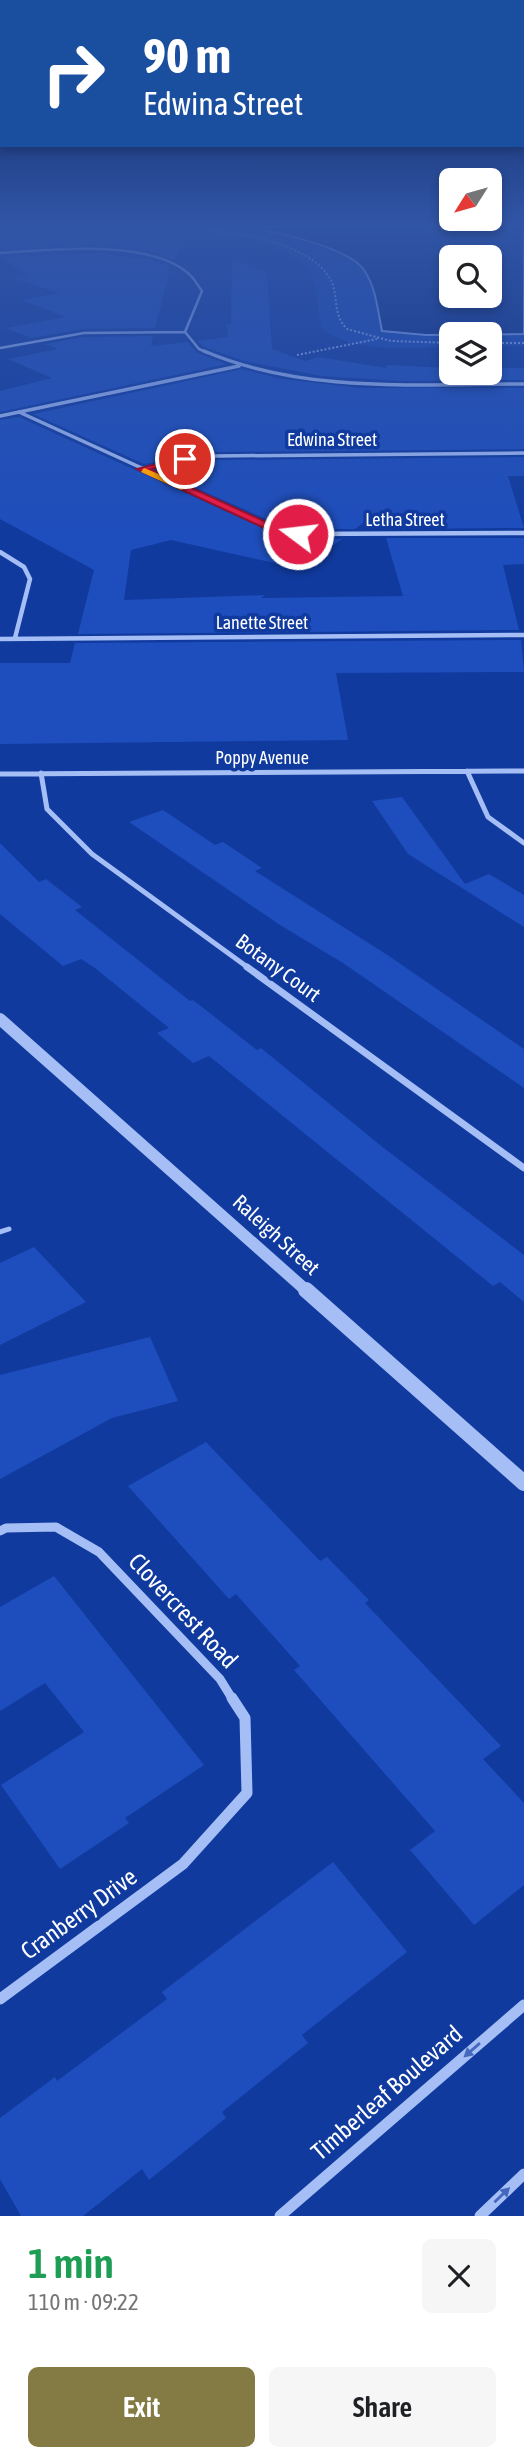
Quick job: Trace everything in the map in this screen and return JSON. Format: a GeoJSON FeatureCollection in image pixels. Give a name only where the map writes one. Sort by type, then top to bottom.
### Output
{"type":"FeatureCollection","features":[{"type":"Feature","properties":{"kind":"street"},"geometry":{"type":"LineString","coordinates":[[0,348],[84,333],[184,332],[199,349],[239,366],[257,370],[359,384],[524,384]]}},
{"type":"Feature","properties":{"kind":"street"},"geometry":{"type":"LineString","coordinates":[[0,416],[239,366]]}},
{"type":"Feature","properties":{"kind":"street","name":"Letha Street"},"geometry":{"type":"LineString","coordinates":[[19,412],[275,529],[298,534],[524,533]]}},
{"type":"Feature","properties":{"kind":"street","name":"Edwina Street"},"geometry":{"type":"LineString","coordinates":[[141,469],[216,456],[524,453]]}},
{"type":"Feature","properties":{"kind":"street"},"geometry":{"type":"LineString","coordinates":[[0,552],[24,567],[30,579],[15,638]]}},
{"type":"Feature","properties":{"kind":"street","name":"Lanette Street"},"geometry":{"type":"LineString","coordinates":[[0,639],[524,635]]}},
{"type":"Feature","properties":{"kind":"street"},"geometry":{"type":"LineString","coordinates":[[467,771],[488,817],[524,843]]}},
{"type":"Feature","properties":{"kind":"street","name":"Poppy Avenue"},"geometry":{"type":"LineString","coordinates":[[0,774],[524,771]]}},
{"type":"Feature","properties":{"kind":"street","name":"Botany Court"},"geometry":{"type":"LineString","coordinates":[[41,773],[47,809],[92,854],[524,1168]]}},
{"type":"Feature","properties":{"kind":"street","name":"Raleigh Street"},"geometry":{"type":"LineString","coordinates":[[0,1019],[524,1483]]}},
{"type":"Feature","properties":{"kind":"street","name":"Clovercrest Road"},"geometry":{"type":"LineString","coordinates":[[0,1531],[6,1528],[56,1527],[99,1552],[220,1678],[245,1718],[247,1793],[183,1864]]}},
{"type":"Feature","properties":{"kind":"street","name":"Cranberry Drive"},"geometry":{"type":"LineString","coordinates":[[0,1999],[183,1864]]}},
{"type":"Feature","properties":{"kind":"street","name":"Timberleaf Boulevard"},"geometry":{"type":"LineString","coordinates":[[280,2216],[524,2005]]}},
{"type":"Feature","properties":{"kind":"street"},"geometry":{"type":"LineString","coordinates":[[480,2216],[524,2174]]}},
{"type":"Feature","properties":{"kind":"lane"},"geometry":{"type":"LineString","coordinates":[[0,1232],[9,1229]]}},
{"type":"Feature","properties":{"kind":"path"},"geometry":{"type":"LineString","coordinates":[[351,329],[378,339]]}},
{"type":"Feature","properties":{"kind":"path"},"geometry":{"type":"LineString","coordinates":[[257,370],[320,349],[378,339],[439,341]]}},
{"type":"Feature","properties":{"kind":"path"},"geometry":{"type":"LineString","coordinates":[[502,342],[524,342]]}},
{"type":"Feature","properties":{"kind":"shaded area"},"geometry":{"type":"Polygon","coordinates":[[[323,329],[439,329],[439,347],[384,348],[350,342],[323,329]]]}},
{"type":"Feature","properties":{"kind":"shaded area"},"geometry":{"type":"Polygon","coordinates":[[[382,329],[439,329],[439,335],[382,329]]]}},
{"type":"Feature","properties":{"kind":"shaded area"},"geometry":{"type":"Polygon","coordinates":[[[502,329],[524,329],[524,346],[502,346],[502,329]]]}},
{"type":"Feature","properties":{"kind":"shaded area"},"geometry":{"type":"Polygon","coordinates":[[[502,329],[524,329],[524,334],[502,334],[502,329]]]}},
{"type":"Feature","properties":{"kind":"building"},"geometry":{"type":"Polygon","coordinates":[[[10,329],[82,329],[31,338],[10,329]]]}},
{"type":"Feature","properties":{"kind":"building"},"geometry":{"type":"Polygon","coordinates":[[[227,329],[271,329],[272,349],[305,361],[319,357],[386,368],[387,365],[439,367],[439,381],[322,376],[244,361],[204,347],[197,341],[228,337],[227,329]]]}},
{"type":"Feature","properties":{"kind":"building"},"geometry":{"type":"Polygon","coordinates":[[[153,336],[151,346],[188,342],[197,353],[227,364],[0,412],[0,391],[52,378],[8,359],[58,349],[45,344],[84,337],[153,336]]]}},
{"type":"Feature","properties":{"kind":"building"},"geometry":{"type":"Polygon","coordinates":[[[502,368],[524,368],[524,380],[502,380],[502,368]]]}},
{"type":"Feature","properties":{"kind":"building"},"geometry":{"type":"Polygon","coordinates":[[[242,369],[281,379],[361,388],[524,388],[524,449],[216,452],[144,464],[33,414],[242,369]]]}},
{"type":"Feature","properties":{"kind":"building"},"geometry":{"type":"Polygon","coordinates":[[[19,417],[273,533],[297,539],[342,539],[301,569],[171,540],[131,550],[124,600],[265,595],[261,598],[403,596],[386,538],[524,538],[524,564],[503,565],[519,630],[78,634],[94,570],[0,519],[0,420],[19,417]]]}},
{"type":"Feature","properties":{"kind":"building"},"geometry":{"type":"Polygon","coordinates":[[[524,457],[524,476],[508,476],[524,528],[383,529],[378,512],[355,529],[299,529],[277,524],[158,471],[216,460],[524,457]]]}},
{"type":"Feature","properties":{"kind":"building"},"geometry":{"type":"Polygon","coordinates":[[[521,640],[524,672],[336,673],[348,740],[0,744],[0,663],[70,663],[75,643],[521,640]]]}},
{"type":"Feature","properties":{"kind":"building"},"geometry":{"type":"Polygon","coordinates":[[[402,797],[465,884],[489,874],[524,895],[524,927],[408,854],[372,801],[402,797]]]}},
{"type":"Feature","properties":{"kind":"building"},"geometry":{"type":"Polygon","coordinates":[[[163,810],[215,845],[223,842],[262,868],[255,871],[389,956],[524,1049],[524,1088],[343,963],[280,925],[129,822],[163,810]]]}},
{"type":"Feature","properties":{"kind":"building"},"geometry":{"type":"Polygon","coordinates":[[[0,843],[39,882],[46,879],[82,907],[75,910],[190,1001],[193,1000],[257,1050],[261,1048],[380,1145],[524,1255],[524,1302],[500,1282],[493,1286],[209,1056],[193,1063],[157,1033],[169,1028],[95,968],[81,959],[63,966],[0,914],[0,843]]]}},
{"type":"Feature","properties":{"kind":"building"},"geometry":{"type":"Polygon","coordinates":[[[34,1247],[86,1302],[0,1345],[0,1263],[34,1247]]]}},
{"type":"Feature","properties":{"kind":"building"},"geometry":{"type":"Polygon","coordinates":[[[150,1337],[178,1401],[112,1418],[0,1479],[0,1375],[150,1337]]]}},
{"type":"Feature","properties":{"kind":"building"},"geometry":{"type":"Polygon","coordinates":[[[206,1442],[320,1561],[327,1557],[369,1600],[365,1603],[501,1746],[483,1759],[524,1803],[524,1885],[474,1925],[410,1850],[435,1831],[294,1670],[300,1666],[236,1594],[229,1599],[128,1486],[206,1442]]]}},
{"type":"Feature","properties":{"kind":"building"},"geometry":{"type":"Polygon","coordinates":[[[54,1576],[204,1765],[125,1818],[129,1823],[60,1869],[1,1785],[84,1732],[45,1683],[0,1711],[0,1607],[54,1576]]]}},
{"type":"Feature","properties":{"kind":"building"},"geometry":{"type":"Polygon","coordinates":[[[333,1862],[407,1952],[302,2035],[308,2043],[222,2112],[226,2118],[149,2180],[142,2169],[83,2216],[21,2216],[0,2179],[0,2118],[55,2077],[57,2081],[167,1999],[162,1992],[333,1862]]]}},
{"type":"Feature","properties":{"kind":"slow traffic"},"geometry":{"type":"LineString","coordinates":[[144,470],[184,488]]}},
{"type":"Feature","properties":{"kind":"route"},"geometry":{"type":"LineString","coordinates":[[185,459],[141,469],[275,529],[298,534]]}}]}
